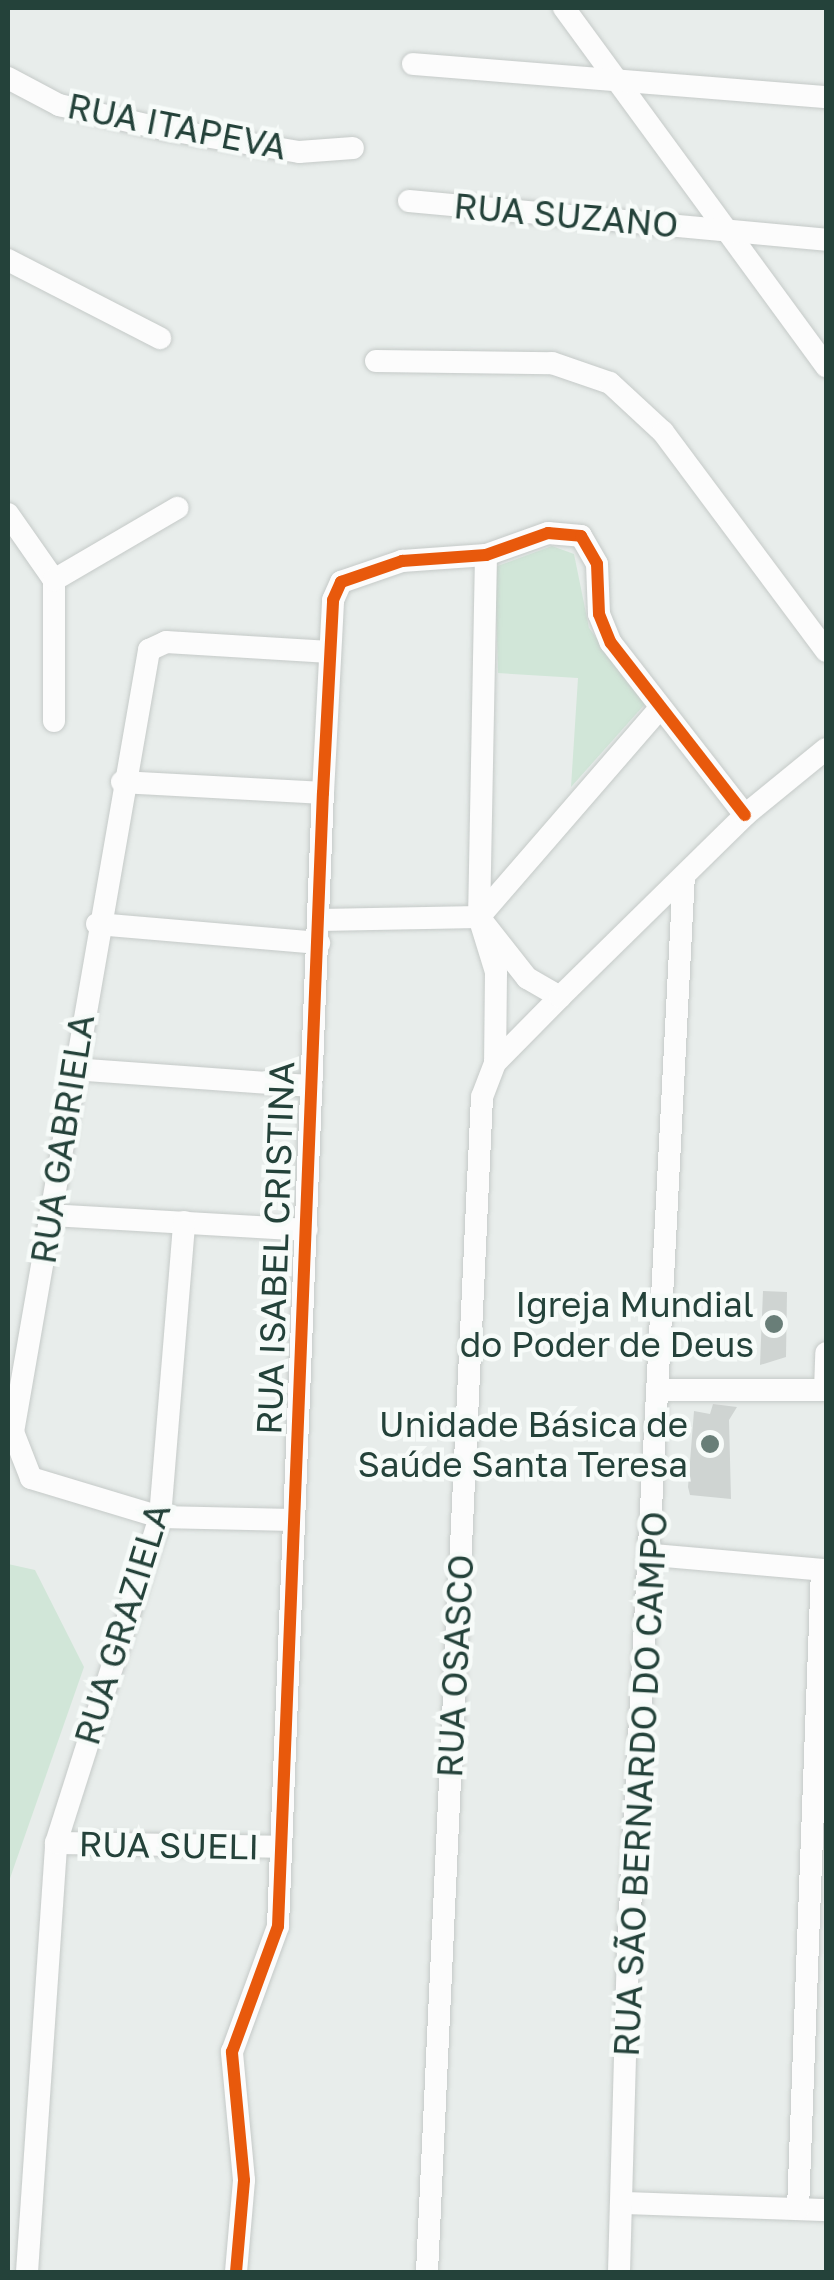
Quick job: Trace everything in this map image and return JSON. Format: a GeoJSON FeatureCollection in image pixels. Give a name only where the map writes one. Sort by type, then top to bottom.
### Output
{"type":"FeatureCollection","features":[{"type":"Feature","properties":{"kind":"street"},"geometry":{"type":"LineString","coordinates":[[564,8],[612,80],[826,366]]}},
{"type":"Feature","properties":{"kind":"street"},"geometry":{"type":"LineString","coordinates":[[413,64],[826,97]]}},
{"type":"Feature","properties":{"kind":"street","name":"RUA ITAPEVA"},"geometry":{"type":"LineString","coordinates":[[8,78],[59,105],[163,129],[299,152],[353,148]]}},
{"type":"Feature","properties":{"kind":"street","name":"RUA SUZANO"},"geometry":{"type":"LineString","coordinates":[[410,201],[826,240]]}},
{"type":"Feature","properties":{"kind":"street"},"geometry":{"type":"LineString","coordinates":[[8,260],[160,338]]}},
{"type":"Feature","properties":{"kind":"street"},"geometry":{"type":"LineString","coordinates":[[376,361],[552,363],[610,383],[663,432],[826,651]]}},
{"type":"Feature","properties":{"kind":"street"},"geometry":{"type":"LineString","coordinates":[[54,580],[177,508]]}},
{"type":"Feature","properties":{"kind":"street"},"geometry":{"type":"LineString","coordinates":[[8,514],[54,580],[54,722]]}},
{"type":"Feature","properties":{"kind":"street"},"geometry":{"type":"LineString","coordinates":[[486,555],[548,532],[581,536],[597,564],[602,626],[660,708],[745,815]]}},
{"type":"Feature","properties":{"kind":"street","name":"RUA ISABEL CRISTINA"},"geometry":{"type":"LineString","coordinates":[[236,2272],[244,2180],[232,2052],[278,1926],[330,652],[341,582],[402,560],[486,555]]}},
{"type":"Feature","properties":{"kind":"street","name":"RUA OSASCO"},"geometry":{"type":"LineString","coordinates":[[428,2272],[482,1097],[495,1063],[496,972],[479,917],[486,555]]}},
{"type":"Feature","properties":{"kind":"street","name":"RUA GABRIELA"},"geometry":{"type":"LineString","coordinates":[[293,1520],[160,1517],[31,1478],[20,1467],[13,1432],[97,924],[148,650],[177,642],[330,652]]}},
{"type":"Feature","properties":{"kind":"street"},"geometry":{"type":"LineString","coordinates":[[97,924],[320,931],[479,917],[660,708]]}},
{"type":"Feature","properties":{"kind":"street","name":"RUA OSASCO"},"geometry":{"type":"LineString","coordinates":[[495,1063],[745,815],[826,749]]}},
{"type":"Feature","properties":{"kind":"street"},"geometry":{"type":"LineString","coordinates":[[122,782],[323,793]]}},
{"type":"Feature","properties":{"kind":"street","name":"RUA SÃO BERNARDO DO CAMPO"},"geometry":{"type":"LineString","coordinates":[[619,2272],[628,1950],[653,1556],[684,876]]}},
{"type":"Feature","properties":{"kind":"street"},"geometry":{"type":"LineString","coordinates":[[479,917],[527,978],[560,997]]}},
{"type":"Feature","properties":{"kind":"street"},"geometry":{"type":"LineString","coordinates":[[73,1070],[311,1086]]}},
{"type":"Feature","properties":{"kind":"street"},"geometry":{"type":"LineString","coordinates":[[50,1214],[307,1230]]}},
{"type":"Feature","properties":{"kind":"street","name":"RUA GRAZIELA"},"geometry":{"type":"LineString","coordinates":[[27,2272],[56,1842],[160,1517],[184,1222]]}},
{"type":"Feature","properties":{"kind":"street"},"geometry":{"type":"LineString","coordinates":[[658,1390],[826,1390],[826,1353]]}},
{"type":"Feature","properties":{"kind":"street"},"geometry":{"type":"LineString","coordinates":[[653,1556],[824,1570],[798,2209]]}},
{"type":"Feature","properties":{"kind":"street","name":"RUA SUELI"},"geometry":{"type":"LineString","coordinates":[[56,1842],[281,1847]]}},
{"type":"Feature","properties":{"kind":"street"},"geometry":{"type":"LineString","coordinates":[[622,2203],[826,2210]]}},
{"type":"Feature","properties":{"kind":"green space"},"geometry":{"type":"Polygon","coordinates":[[[552,546],[574,554],[589,628],[645,704],[571,787],[578,678],[498,673],[495,567],[552,546]]]}},
{"type":"Feature","properties":{"kind":"green space"},"geometry":{"type":"Polygon","coordinates":[[[8,1564],[35,1570],[84,1667],[8,1884],[8,1564]]]}},
{"type":"Feature","properties":{"kind":"building","name":"Igreja Mundial do Poder de Deus"},"geometry":{"type":"Polygon","coordinates":[[[763,1291],[787,1292],[786,1357],[760,1365],[763,1291]]]}},
{"type":"Feature","properties":{"kind":"building","name":"Unidade Básica de Saúde Santa Teresa"},"geometry":{"type":"Polygon","coordinates":[[[713,1404],[737,1407],[729,1420],[731,1499],[690,1495],[688,1487],[694,1411],[710,1414],[713,1404]]]}},
{"type":"Feature","properties":{"kind":"cycle path"},"geometry":{"type":"LineString","coordinates":[[236,2272],[244,2180],[232,2052],[278,1926],[323,793],[333,600],[341,582],[402,561],[486,555],[548,533],[581,536],[597,564],[599,614],[611,643],[745,815]]}},
{"type":"Feature","properties":{"kind":"place","name":"Igreja Mundial do Poder de Deus"},"geometry":{"type":"Point","coordinates":[774,1324]}},
{"type":"Feature","properties":{"kind":"place","name":"Unidade Básica de Saúde Santa Teresa"},"geometry":{"type":"Point","coordinates":[710,1444]}}]}
